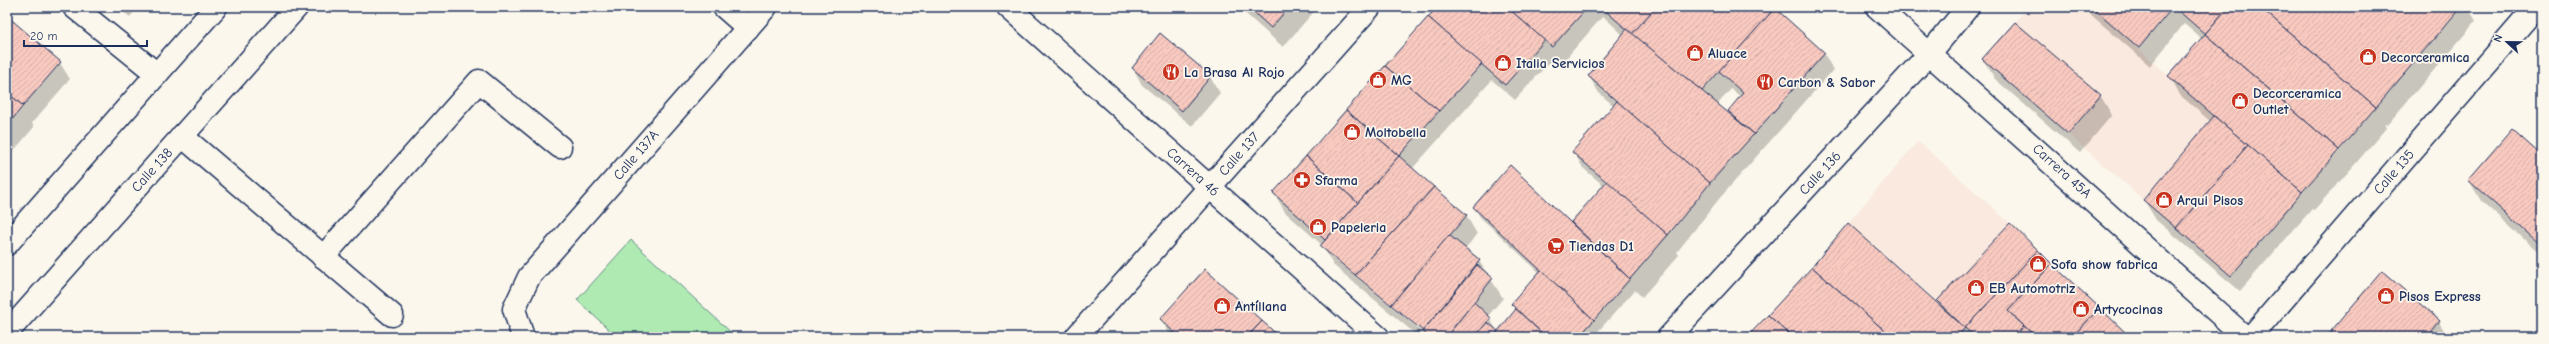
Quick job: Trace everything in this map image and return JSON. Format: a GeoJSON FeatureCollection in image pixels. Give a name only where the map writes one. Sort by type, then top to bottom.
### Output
{"type":"FeatureCollection","features":[{"type":"Feature","properties":{"kind":"street"},"geometry":{"type":"LineString","coordinates":[[74,7],[157,74]]}},
{"type":"Feature","properties":{"kind":"street"},"geometry":{"type":"LineString","coordinates":[[7,244],[216,7]]}},
{"type":"Feature","properties":{"kind":"street","name":"Calle 138"},"geometry":{"type":"LineString","coordinates":[[7,332],[297,7]]}},
{"type":"Feature","properties":{"kind":"street"},"geometry":{"type":"LineString","coordinates":[[724,7],[748,28]]}},
{"type":"Feature","properties":{"kind":"street","name":"Calle 137A"},"geometry":{"type":"LineString","coordinates":[[523,337],[514,309],[529,277],[766,7]]}},
{"type":"Feature","properties":{"kind":"street","name":"Carrera 46"},"geometry":{"type":"LineString","coordinates":[[1008,7],[1378,337]]}},
{"type":"Feature","properties":{"kind":"street","name":"Calle 137"},"geometry":{"type":"LineString","coordinates":[[1076,337],[1370,7]]}},
{"type":"Feature","properties":{"kind":"street","name":"Carrera 45A"},"geometry":{"type":"LineString","coordinates":[[1877,7],[2245,337]]}},
{"type":"Feature","properties":{"kind":"street","name":"Calle 136"},"geometry":{"type":"LineString","coordinates":[[1669,337],[1930,53],[1968,7]]}},
{"type":"Feature","properties":{"kind":"street","name":"Calle 135"},"geometry":{"type":"LineString","coordinates":[[2251,337],[2536,7]]}},
{"type":"Feature","properties":{"kind":"street"},"geometry":{"type":"LineString","coordinates":[[323,257],[479,81],[560,147]]}},
{"type":"Feature","properties":{"kind":"street"},"geometry":{"type":"LineString","coordinates":[[182,136],[392,315]]}},
{"type":"Feature","properties":{"kind":"shaded area"},"geometry":{"type":"Polygon","coordinates":[[[2028,7],[2092,7],[2214,116],[2143,200],[2068,134],[2100,94],[2015,22],[2028,7]]]}},
{"type":"Feature","properties":{"kind":"shaded area"},"geometry":{"type":"Polygon","coordinates":[[[1918,141],[2010,223],[1937,301],[1848,223],[1918,141]]]}},
{"type":"Feature","properties":{"kind":"green space"},"geometry":{"type":"Polygon","coordinates":[[[631,240],[736,337],[617,337],[577,300],[631,240]]]}},
{"type":"Feature","properties":{"kind":"building"},"geometry":{"type":"Polygon","coordinates":[[[1248,7],[1289,7],[1271,28],[1248,7]]]}},
{"type":"Feature","properties":{"kind":"building","name":"Italia Servicios"},"geometry":{"type":"Polygon","coordinates":[[[1437,7],[1507,7],[1545,40],[1505,85],[1428,17],[1437,7]]]}},
{"type":"Feature","properties":{"kind":"building"},"geometry":{"type":"Polygon","coordinates":[[[1507,7],[1588,7],[1552,47],[1507,7]]]}},
{"type":"Feature","properties":{"kind":"building"},"geometry":{"type":"Polygon","coordinates":[[[1601,7],[1656,7],[1632,34],[1601,7]]]}},
{"type":"Feature","properties":{"kind":"building","name":"Aluace"},"geometry":{"type":"Polygon","coordinates":[[[1656,7],[1775,8],[1702,91],[1632,34],[1656,7]]]}},
{"type":"Feature","properties":{"kind":"building"},"geometry":{"type":"Polygon","coordinates":[[[2092,7],[2173,7],[2139,48],[2092,7]]]}},
{"type":"Feature","properties":{"kind":"building"},"geometry":{"type":"Polygon","coordinates":[[[2174,7],[2228,7],[2205,34],[2174,7]]]}},
{"type":"Feature","properties":{"kind":"building"},"geometry":{"type":"Polygon","coordinates":[[[2228,7],[2260,7],[2376,107],[2339,150],[2205,34],[2228,7]]]}},
{"type":"Feature","properties":{"kind":"building","name":"Decorceramica"},"geometry":{"type":"Polygon","coordinates":[[[2260,7],[2461,7],[2376,107],[2260,7]]]}},
{"type":"Feature","properties":{"kind":"building","name":"Carbon & Sabor"},"geometry":{"type":"Polygon","coordinates":[[[1775,8],[1825,53],[1754,134],[1728,111],[1743,93],[1719,71],[1775,8]]]}},
{"type":"Feature","properties":{"kind":"building"},"geometry":{"type":"Polygon","coordinates":[[[7,16],[61,62],[23,106],[7,92],[7,16]]]}},
{"type":"Feature","properties":{"kind":"building"},"geometry":{"type":"Polygon","coordinates":[[[1428,17],[1482,64],[1439,111],[1385,66],[1428,17]]]}},
{"type":"Feature","properties":{"kind":"building"},"geometry":{"type":"Polygon","coordinates":[[[2015,22],[2101,95],[2068,134],[1982,59],[2015,22]]]}},
{"type":"Feature","properties":{"kind":"building"},"geometry":{"type":"Polygon","coordinates":[[[1627,29],[1754,134],[1710,183],[1588,76],[1627,29]]]}},
{"type":"Feature","properties":{"kind":"building","name":"La Brasa Al Rojo"},"geometry":{"type":"Polygon","coordinates":[[[1160,33],[1211,76],[1182,111],[1132,68],[1160,33]]]}},
{"type":"Feature","properties":{"kind":"building","name":"Decorceramica Outlet"},"geometry":{"type":"Polygon","coordinates":[[[2205,34],[2339,150],[2302,192],[2168,76],[2205,34]]]}},
{"type":"Feature","properties":{"kind":"building"},"geometry":{"type":"Polygon","coordinates":[[[1385,66],[1439,111],[1399,156],[1346,110],[1385,66]]]}},
{"type":"Feature","properties":{"kind":"building"},"geometry":{"type":"Polygon","coordinates":[[[7,92],[23,106],[7,126],[7,92]]]}},
{"type":"Feature","properties":{"kind":"building"},"geometry":{"type":"Polygon","coordinates":[[[1617,101],[1710,183],[1668,235],[1572,152],[1617,101]]]}},
{"type":"Feature","properties":{"kind":"building"},"geometry":{"type":"Polygon","coordinates":[[[1346,110],[1399,156],[1358,203],[1306,156],[1346,110]]]}},
{"type":"Feature","properties":{"kind":"building"},"geometry":{"type":"Polygon","coordinates":[[[2214,116],[2248,145],[2176,228],[2143,200],[2214,116]]]}},
{"type":"Feature","properties":{"kind":"building"},"geometry":{"type":"Polygon","coordinates":[[[2512,129],[2542,156],[2542,246],[2468,180],[2512,129]]]}},
{"type":"Feature","properties":{"kind":"building"},"geometry":{"type":"Polygon","coordinates":[[[2248,145],[2302,192],[2231,276],[2176,228],[2248,145]]]}},
{"type":"Feature","properties":{"kind":"building"},"geometry":{"type":"Polygon","coordinates":[[[1306,156],[1358,203],[1325,240],[1273,193],[1306,156]]]}},
{"type":"Feature","properties":{"kind":"building"},"geometry":{"type":"Polygon","coordinates":[[[1399,156],[1434,187],[1355,275],[1320,246],[1399,156]]]}},
{"type":"Feature","properties":{"kind":"building","name":"Tiendas D1"},"geometry":{"type":"Polygon","coordinates":[[[1510,165],[1630,279],[1594,320],[1473,207],[1510,165]]]}},
{"type":"Feature","properties":{"kind":"building"},"geometry":{"type":"Polygon","coordinates":[[[1607,181],[1668,235],[1630,279],[1571,222],[1607,181]]]}},
{"type":"Feature","properties":{"kind":"building"},"geometry":{"type":"Polygon","coordinates":[[[1434,187],[1467,215],[1391,305],[1355,275],[1434,187]]]}},
{"type":"Feature","properties":{"kind":"building"},"geometry":{"type":"Polygon","coordinates":[[[1848,223],[1965,328],[1957,337],[1892,337],[1812,267],[1848,223]]]}},
{"type":"Feature","properties":{"kind":"building","name":"EB Automotriz"},"geometry":{"type":"Polygon","coordinates":[[[2010,223],[2038,250],[1965,328],[1937,301],[2010,223]]]}},
{"type":"Feature","properties":{"kind":"building"},"geometry":{"type":"Polygon","coordinates":[[[1449,235],[1480,260],[1423,331],[1391,305],[1449,235]]]}},
{"type":"Feature","properties":{"kind":"building"},"geometry":{"type":"Polygon","coordinates":[[[2038,250],[2052,264],[2008,311],[2024,326],[2014,337],[1975,337],[1965,328],[2038,250]]]}},
{"type":"Feature","properties":{"kind":"building"},"geometry":{"type":"Polygon","coordinates":[[[2052,264],[2100,308],[2072,337],[2036,337],[2008,311],[2052,264]]]}},
{"type":"Feature","properties":{"kind":"building"},"geometry":{"type":"Polygon","coordinates":[[[1477,265],[1493,278],[1446,337],[1428,337],[1423,331],[1477,265]]]}},
{"type":"Feature","properties":{"kind":"building"},"geometry":{"type":"Polygon","coordinates":[[[1812,267],[1892,337],[1793,337],[1768,315],[1812,267]]]}},
{"type":"Feature","properties":{"kind":"building"},"geometry":{"type":"Polygon","coordinates":[[[1205,269],[1262,321],[1247,337],[1179,337],[1160,319],[1205,269]]]}},
{"type":"Feature","properties":{"kind":"building"},"geometry":{"type":"Polygon","coordinates":[[[1541,270],[1594,320],[1579,337],[1546,337],[1511,304],[1541,270]]]}},
{"type":"Feature","properties":{"kind":"building","name":"Pisos Express"},"geometry":{"type":"Polygon","coordinates":[[[2382,271],[2440,321],[2427,337],[2326,337],[2382,271]]]}},
{"type":"Feature","properties":{"kind":"building"},"geometry":{"type":"Polygon","coordinates":[[[1474,302],[1491,318],[1475,337],[1446,337],[1474,302]]]}},
{"type":"Feature","properties":{"kind":"building"},"geometry":{"type":"Polygon","coordinates":[[[2100,308],[2127,334],[2125,337],[2072,337],[2100,308]]]}},
{"type":"Feature","properties":{"kind":"building"},"geometry":{"type":"Polygon","coordinates":[[[1516,309],[1546,337],[1493,337],[1516,309]]]}},
{"type":"Feature","properties":{"kind":"building"},"geometry":{"type":"Polygon","coordinates":[[[1768,315],[1793,337],[1747,337],[1768,315]]]}},
{"type":"Feature","properties":{"kind":"building"},"geometry":{"type":"Polygon","coordinates":[[[1262,321],[1271,329],[1279,337],[1247,337],[1262,321]]]}},
{"type":"Feature","properties":{"kind":"building"},"geometry":{"type":"Polygon","coordinates":[[[1487,322],[1498,331],[1493,337],[1475,337],[1487,322]]]}},
{"type":"Feature","properties":{"kind":"building"},"geometry":{"type":"Polygon","coordinates":[[[2024,326],[2036,337],[2014,337],[2024,326]]]}},
{"type":"Feature","properties":{"kind":"place","name":"Aluace"},"geometry":{"type":"Point","coordinates":[1695,53]}},
{"type":"Feature","properties":{"kind":"place","name":"Decorceramica"},"geometry":{"type":"Point","coordinates":[2368,57]}},
{"type":"Feature","properties":{"kind":"place","name":"Italia Servicios"},"geometry":{"type":"Point","coordinates":[1503,63]}},
{"type":"Feature","properties":{"kind":"place","name":"La Brasa Al Rojo"},"geometry":{"type":"Point","coordinates":[1171,72]}},
{"type":"Feature","properties":{"kind":"place","name":"MG"},"geometry":{"type":"Point","coordinates":[1378,80]}},
{"type":"Feature","properties":{"kind":"place","name":"Carbon & Sabor"},"geometry":{"type":"Point","coordinates":[1765,82]}},
{"type":"Feature","properties":{"kind":"place","name":"Decorceramica Outlet"},"geometry":{"type":"Point","coordinates":[2240,101]}},
{"type":"Feature","properties":{"kind":"place","name":"Moltobella"},"geometry":{"type":"Point","coordinates":[1352,132]}},
{"type":"Feature","properties":{"kind":"place","name":"Sfarma"},"geometry":{"type":"Point","coordinates":[1302,180]}},
{"type":"Feature","properties":{"kind":"place","name":"Arqui Pisos"},"geometry":{"type":"Point","coordinates":[2164,200]}},
{"type":"Feature","properties":{"kind":"place","name":"Papeleria"},"geometry":{"type":"Point","coordinates":[1318,227]}},
{"type":"Feature","properties":{"kind":"place","name":"Tiendas D1"},"geometry":{"type":"Point","coordinates":[1556,246]}},
{"type":"Feature","properties":{"kind":"place","name":"Sofa show fabrica"},"geometry":{"type":"Point","coordinates":[2038,264]}},
{"type":"Feature","properties":{"kind":"place","name":"EB Automotriz"},"geometry":{"type":"Point","coordinates":[1976,288]}},
{"type":"Feature","properties":{"kind":"place","name":"Pisos Express"},"geometry":{"type":"Point","coordinates":[2386,296]}},
{"type":"Feature","properties":{"kind":"place","name":"Antíllana"},"geometry":{"type":"Point","coordinates":[1222,306]}},
{"type":"Feature","properties":{"kind":"place","name":"Artycocinas"},"geometry":{"type":"Point","coordinates":[2081,309]}}]}
